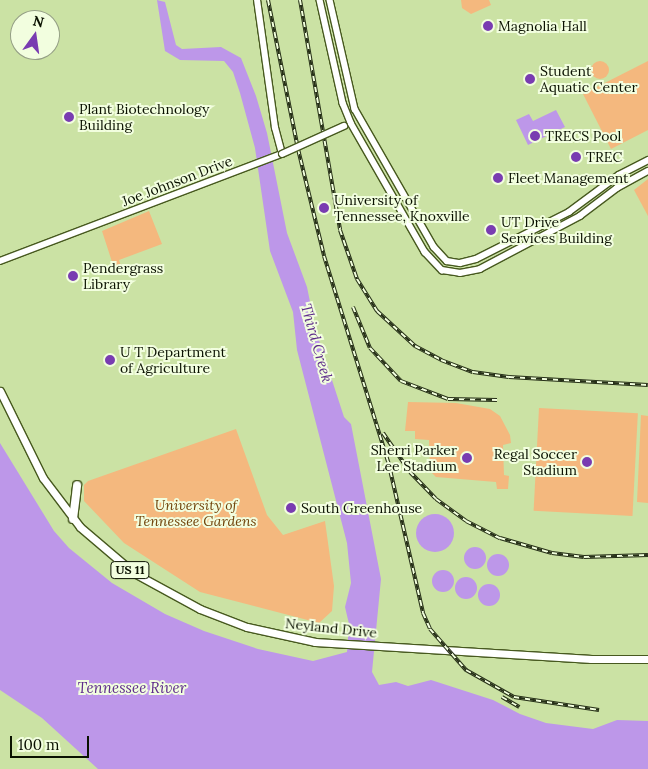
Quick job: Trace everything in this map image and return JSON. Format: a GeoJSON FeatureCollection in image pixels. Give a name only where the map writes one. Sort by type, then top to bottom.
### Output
{"type":"FeatureCollection","features":[{"type":"Feature","properties":{"kind":"highway"},"geometry":{"type":"LineString","coordinates":[[73,519],[77,485]]}},
{"type":"Feature","properties":{"kind":"main road","name":"Neyland Drive"},"geometry":{"type":"LineString","coordinates":[[0,391],[43,478],[73,519],[107,553],[134,573],[200,609],[272,634],[339,644],[591,659],[648,659]]}},
{"type":"Feature","properties":{"kind":"street"},"geometry":{"type":"LineString","coordinates":[[257,0],[275,128],[282,154]]}},
{"type":"Feature","properties":{"kind":"street"},"geometry":{"type":"LineString","coordinates":[[320,0],[343,104],[351,123],[425,252],[435,264],[452,273],[480,269],[550,233],[648,171]]}},
{"type":"Feature","properties":{"kind":"street"},"geometry":{"type":"LineString","coordinates":[[330,0],[351,99],[434,247],[442,257],[454,262],[476,259],[569,212],[619,175],[648,160]]}},
{"type":"Feature","properties":{"kind":"street","name":"Joe Johnson Drive"},"geometry":{"type":"LineString","coordinates":[[0,261],[282,154],[360,118]]}},
{"type":"Feature","properties":{"kind":"green space"},"geometry":{"type":"Polygon","coordinates":[[[461,0],[489,0],[491,5],[471,14],[462,8],[461,0]]]}},
{"type":"Feature","properties":{"kind":"green space"},"geometry":{"type":"Polygon","coordinates":[[[600,61],[606,64],[609,70],[606,76],[600,79],[594,76],[591,70],[594,64],[600,61]]]}},
{"type":"Feature","properties":{"kind":"green space"},"geometry":{"type":"Polygon","coordinates":[[[648,61],[648,130],[611,149],[583,94],[648,61]]]}},
{"type":"Feature","properties":{"kind":"green space"},"geometry":{"type":"Polygon","coordinates":[[[648,179],[648,216],[634,190],[648,179]]]}},
{"type":"Feature","properties":{"kind":"green space"},"geometry":{"type":"Polygon","coordinates":[[[149,211],[162,244],[119,260],[121,266],[114,268],[102,231],[149,211]]]}},
{"type":"Feature","properties":{"kind":"green space","name":"Sherri Parker Lee Stadium"},"geometry":{"type":"Polygon","coordinates":[[[408,402],[456,403],[490,409],[500,416],[510,435],[511,443],[503,445],[504,475],[509,476],[508,489],[497,489],[496,482],[436,477],[430,471],[429,440],[415,439],[415,431],[405,431],[408,402]]]}},
{"type":"Feature","properties":{"kind":"green space","name":"Regal Soccer Stadium"},"geometry":{"type":"Polygon","coordinates":[[[539,408],[638,413],[632,516],[534,511],[539,408]]]}},
{"type":"Feature","properties":{"kind":"green space"},"geometry":{"type":"Polygon","coordinates":[[[641,415],[648,416],[648,503],[637,502],[641,415]]]}},
{"type":"Feature","properties":{"kind":"green space","name":"University of Tennessee Gardens"},"geometry":{"type":"Polygon","coordinates":[[[236,429],[267,515],[283,535],[325,521],[334,586],[332,611],[319,623],[200,592],[124,543],[84,501],[84,485],[88,481],[236,429]]]}},
{"type":"Feature","properties":{"kind":"water","name":"Tennessee River"},"geometry":{"type":"Polygon","coordinates":[[[157,0],[165,2],[176,45],[182,49],[221,47],[241,58],[256,96],[267,133],[287,233],[307,287],[316,331],[344,417],[351,424],[381,579],[372,672],[379,685],[396,682],[408,686],[431,680],[493,700],[520,714],[546,723],[593,729],[617,720],[648,721],[648,769],[98,769],[42,718],[0,690],[0,443],[54,531],[69,548],[112,583],[165,614],[204,631],[258,649],[313,661],[347,652],[349,624],[345,607],[351,583],[347,543],[297,350],[293,312],[270,251],[255,148],[240,93],[233,72],[224,61],[180,60],[165,51],[157,0]]]}},
{"type":"Feature","properties":{"kind":"water","name":"TRECS Pool"},"geometry":{"type":"Polygon","coordinates":[[[556,110],[565,127],[528,145],[516,120],[529,114],[533,121],[556,110]]]}},
{"type":"Feature","properties":{"kind":"water"},"geometry":{"type":"Polygon","coordinates":[[[435,514],[449,519],[454,533],[449,547],[435,552],[421,547],[416,533],[421,519],[435,514]]]}},
{"type":"Feature","properties":{"kind":"water"},"geometry":{"type":"Polygon","coordinates":[[[475,547],[483,550],[486,558],[483,566],[475,569],[467,566],[464,558],[467,550],[475,547]]]}},
{"type":"Feature","properties":{"kind":"water"},"geometry":{"type":"Polygon","coordinates":[[[498,554],[506,557],[509,565],[506,573],[498,576],[490,573],[487,565],[490,557],[498,554]]]}},
{"type":"Feature","properties":{"kind":"water"},"geometry":{"type":"Polygon","coordinates":[[[443,570],[451,573],[454,581],[451,589],[443,592],[435,589],[432,581],[435,573],[443,570]]]}},
{"type":"Feature","properties":{"kind":"water"},"geometry":{"type":"Polygon","coordinates":[[[466,577],[474,580],[477,588],[474,596],[466,599],[458,596],[455,588],[458,580],[466,577]]]}},
{"type":"Feature","properties":{"kind":"water"},"geometry":{"type":"Polygon","coordinates":[[[489,584],[497,587],[500,595],[497,603],[489,606],[481,603],[478,595],[481,587],[489,584]]]}},
{"type":"Feature","properties":{"kind":"railway"},"geometry":{"type":"LineString","coordinates":[[268,0],[298,149],[324,256],[388,461],[423,613],[430,629],[466,670],[514,697],[599,710]]}},
{"type":"Feature","properties":{"kind":"railway"},"geometry":{"type":"LineString","coordinates":[[300,0],[340,230],[357,279],[377,311],[415,346],[441,360],[473,372],[509,377],[648,385]]}},
{"type":"Feature","properties":{"kind":"railway"},"geometry":{"type":"LineString","coordinates":[[353,307],[370,348],[401,381],[448,399],[497,400]]}},
{"type":"Feature","properties":{"kind":"railway"},"geometry":{"type":"LineString","coordinates":[[383,433],[410,472],[436,499],[466,521],[500,538],[552,553],[584,557],[648,555]]}},
{"type":"Feature","properties":{"kind":"railway"},"geometry":{"type":"LineString","coordinates":[[502,697],[519,707]]}},
{"type":"Feature","properties":{"kind":"place","name":"Magnolia Hall"},"geometry":{"type":"Point","coordinates":[488,26]}},
{"type":"Feature","properties":{"kind":"place","name":"Student Aquatic Center"},"geometry":{"type":"Point","coordinates":[530,79]}},
{"type":"Feature","properties":{"kind":"place","name":"Plant Biotechnology Building"},"geometry":{"type":"Point","coordinates":[69,117]}},
{"type":"Feature","properties":{"kind":"place","name":"TRECS Pool"},"geometry":{"type":"Point","coordinates":[535,136]}},
{"type":"Feature","properties":{"kind":"place","name":"TREC"},"geometry":{"type":"Point","coordinates":[576,157]}},
{"type":"Feature","properties":{"kind":"place","name":"Fleet Management"},"geometry":{"type":"Point","coordinates":[498,178]}},
{"type":"Feature","properties":{"kind":"place","name":"University of Tennessee, Knoxville"},"geometry":{"type":"Point","coordinates":[324,208]}},
{"type":"Feature","properties":{"kind":"place","name":"UT Drive Services Building"},"geometry":{"type":"Point","coordinates":[491,230]}},
{"type":"Feature","properties":{"kind":"place","name":"Pendergrass Library"},"geometry":{"type":"Point","coordinates":[73,276]}},
{"type":"Feature","properties":{"kind":"place","name":"U T Department of Agriculture"},"geometry":{"type":"Point","coordinates":[110,360]}},
{"type":"Feature","properties":{"kind":"place","name":"Sherri Parker Lee Stadium"},"geometry":{"type":"Point","coordinates":[467,458]}},
{"type":"Feature","properties":{"kind":"place","name":"Regal Soccer Stadium"},"geometry":{"type":"Point","coordinates":[587,462]}},
{"type":"Feature","properties":{"kind":"place","name":"South Greenhouse"},"geometry":{"type":"Point","coordinates":[291,508]}},
{"type":"Feature","properties":{"kind":"water label","name":"Third Creek"},"geometry":{"type":"Point","coordinates":[317,343]}}]}
